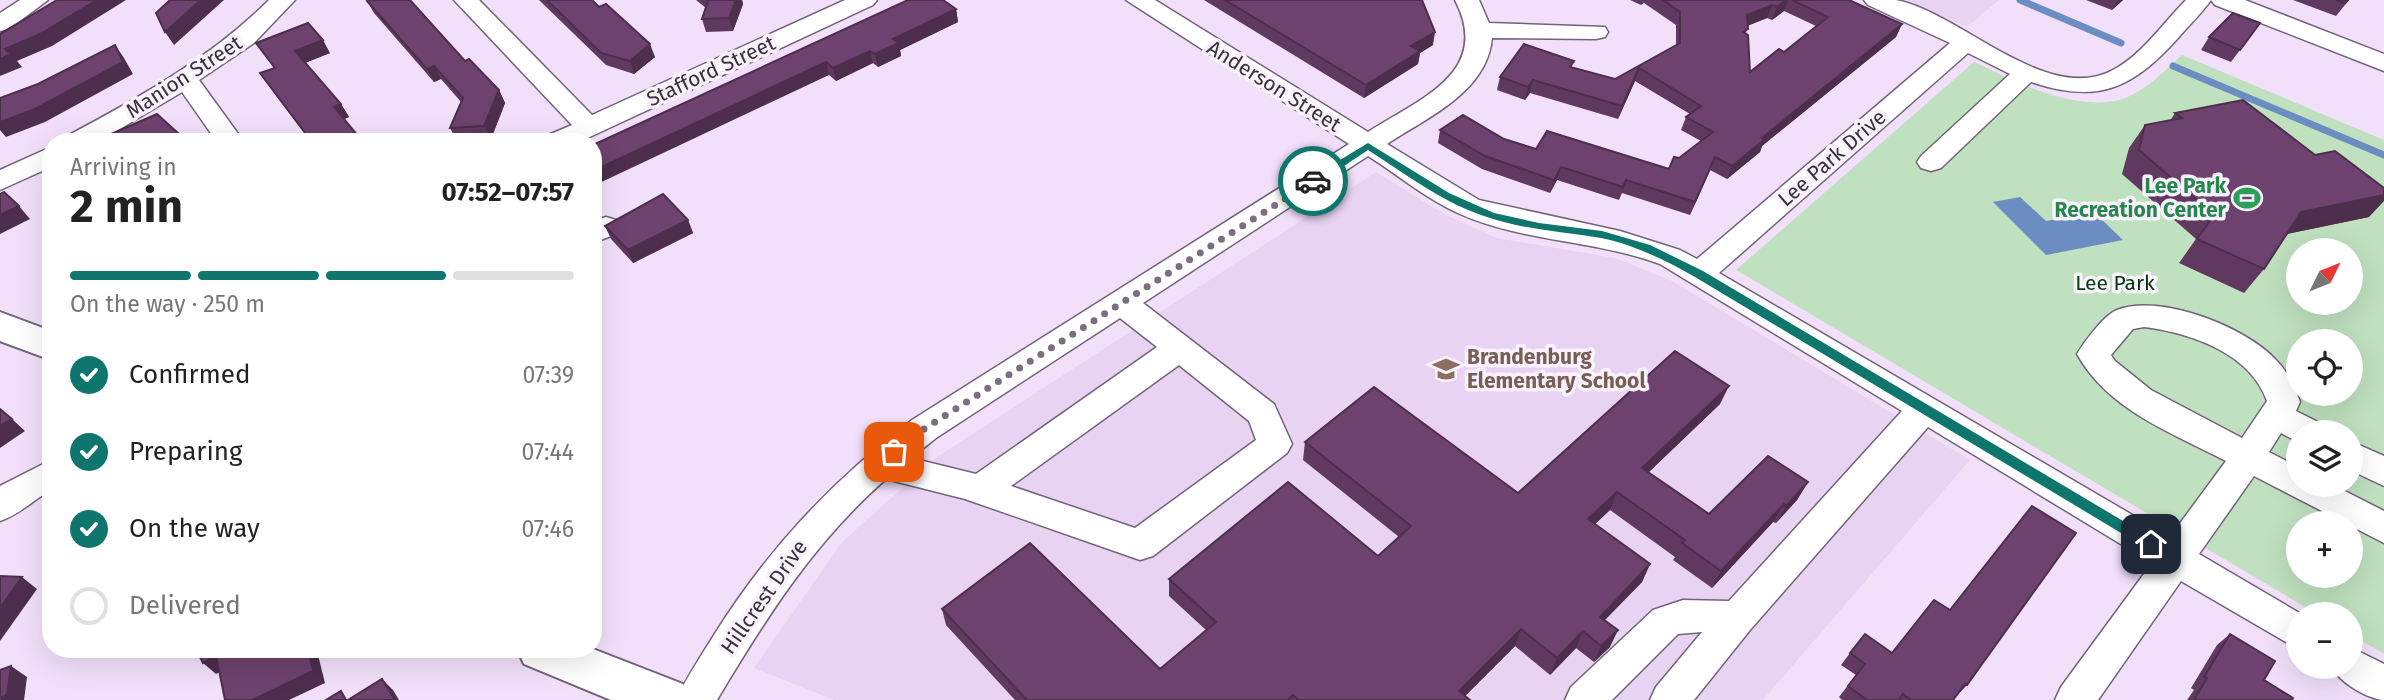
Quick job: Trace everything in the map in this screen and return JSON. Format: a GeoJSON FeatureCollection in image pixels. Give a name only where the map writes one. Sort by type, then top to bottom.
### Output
{"type":"FeatureCollection","features":[{"type":"Feature","properties":{"kind":"main road"},"geometry":{"type":"LineString","coordinates":[[0,326],[42,342]]}},
{"type":"Feature","properties":{"kind":"main road"},"geometry":{"type":"LineString","coordinates":[[562,658],[666,700]]}},
{"type":"Feature","properties":{"kind":"street"},"geometry":{"type":"LineString","coordinates":[[0,24],[36,0]]}},
{"type":"Feature","properties":{"kind":"street","name":"Manion Street"},"geometry":{"type":"LineString","coordinates":[[94,133],[137,110],[245,38],[283,0]]}},
{"type":"Feature","properties":{"kind":"street"},"geometry":{"type":"LineString","coordinates":[[466,0],[589,127]]}},
{"type":"Feature","properties":{"kind":"street"},"geometry":{"type":"LineString","coordinates":[[805,0],[827,18]]}},
{"type":"Feature","properties":{"kind":"street","name":"Stafford Street"},"geometry":{"type":"LineString","coordinates":[[576,133],[865,0]]}},
{"type":"Feature","properties":{"kind":"street","name":"Anderson Street"},"geometry":{"type":"LineString","coordinates":[[1138,0],[1468,207],[1513,222],[1625,241],[1660,253],[1699,274],[2286,625]]}},
{"type":"Feature","properties":{"kind":"street"},"geometry":{"type":"LineString","coordinates":[[1467,0],[1478,19],[1480,30],[1596,32]]}},
{"type":"Feature","properties":{"kind":"street"},"geometry":{"type":"LineString","coordinates":[[1876,0],[1966,42],[1981,54],[2025,74],[2084,85],[2122,77],[2199,0]]}},
{"type":"Feature","properties":{"kind":"street"},"geometry":{"type":"LineString","coordinates":[[2223,0],[2384,63]]}},
{"type":"Feature","properties":{"kind":"street","name":"Hillcrest Drive"},"geometry":{"type":"LineString","coordinates":[[696,700],[778,569],[815,526],[878,464],[924,429],[1452,90],[1473,64],[1480,47],[1480,30]]}},
{"type":"Feature","properties":{"kind":"street","name":"Lee Park Drive"},"geometry":{"type":"LineString","coordinates":[[1699,274],[1966,42]]}},
{"type":"Feature","properties":{"kind":"street"},"geometry":{"type":"LineString","coordinates":[[1931,162],[2025,74]]}},
{"type":"Feature","properties":{"kind":"street"},"geometry":{"type":"LineString","coordinates":[[185,78],[225,133]]}},
{"type":"Feature","properties":{"kind":"street"},"geometry":{"type":"LineString","coordinates":[[0,181],[42,160]]}},
{"type":"Feature","properties":{"kind":"street"},"geometry":{"type":"LineString","coordinates":[[878,464],[979,490],[1140,545],[1275,444],[1262,413],[1122,303]]}},
{"type":"Feature","properties":{"kind":"street"},"geometry":{"type":"LineString","coordinates":[[2075,700],[2248,457],[2284,402],[2281,386],[2270,370],[2245,351],[2190,323],[2169,317],[2124,319],[2093,354],[2099,368],[2128,392],[2248,457],[2286,477]]}},
{"type":"Feature","properties":{"kind":"street"},"geometry":{"type":"LineString","coordinates":[[979,490],[1179,348]]}},
{"type":"Feature","properties":{"kind":"street"},"geometry":{"type":"LineString","coordinates":[[1670,700],[1737,618],[1924,409]]}},
{"type":"Feature","properties":{"kind":"street"},"geometry":{"type":"LineString","coordinates":[[2275,415],[2286,421]]}},
{"type":"Feature","properties":{"kind":"street"},"geometry":{"type":"LineString","coordinates":[[2363,461],[2384,472]]}},
{"type":"Feature","properties":{"kind":"street"},"geometry":{"type":"LineString","coordinates":[[0,506],[18,491],[42,479]]}},
{"type":"Feature","properties":{"kind":"street"},"geometry":{"type":"LineString","coordinates":[[2325,497],[2384,528]]}},
{"type":"Feature","properties":{"kind":"street"},"geometry":{"type":"LineString","coordinates":[[1585,700],[1666,622],[1689,616],[1737,618]]}},
{"type":"Feature","properties":{"kind":"street"},"geometry":{"type":"LineString","coordinates":[[2363,672],[2384,684]]}},
{"type":"Feature","properties":{"kind":"shaded area"},"geometry":{"type":"Polygon","coordinates":[[[1906,0],[1999,0],[1967,27],[1906,0]]]}},
{"type":"Feature","properties":{"kind":"shaded area","name":"Brandenburg Elementary School"},"geometry":{"type":"Polygon","coordinates":[[[1376,172],[1444,214],[1497,238],[1615,258],[1672,281],[1970,460],[1763,700],[834,700],[754,668],[842,542],[937,457],[1376,172]]]}},
{"type":"Feature","properties":{"kind":"green space","name":"Lee Park"},"geometry":{"type":"Polygon","coordinates":[[[2182,55],[2384,140],[2384,654],[2363,642],[2363,602],[2297,602],[1736,270],[1974,62],[2042,92],[2078,101],[2115,101],[2134,94],[2182,55]]]}},
{"type":"Feature","properties":{"kind":"water"},"geometry":{"type":"Polygon","coordinates":[[[2020,197],[2046,221],[2094,212],[2123,240],[2046,255],[1993,202],[2020,197]]]}},
{"type":"Feature","properties":{"kind":"building"},"geometry":{"type":"Polygon","coordinates":[[[57,0],[97,0],[42,33],[5,49],[11,54],[0,59],[0,34],[57,0]]]}},
{"type":"Feature","properties":{"kind":"building"},"geometry":{"type":"Polygon","coordinates":[[[170,0],[201,0],[165,32],[156,13],[170,0]]]}},
{"type":"Feature","properties":{"kind":"building"},"geometry":{"type":"Polygon","coordinates":[[[410,0],[465,61],[469,59],[499,90],[484,126],[450,128],[463,98],[434,66],[427,69],[367,1],[410,0]]]}},
{"type":"Feature","properties":{"kind":"building"},"geometry":{"type":"Polygon","coordinates":[[[547,0],[592,0],[599,7],[606,4],[650,44],[630,61],[601,53],[547,0]]]}},
{"type":"Feature","properties":{"kind":"building"},"geometry":{"type":"Polygon","coordinates":[[[707,0],[736,0],[729,18],[702,19],[707,0]]]}},
{"type":"Feature","properties":{"kind":"building"},"geometry":{"type":"Polygon","coordinates":[[[908,0],[943,0],[956,9],[893,39],[899,43],[875,54],[870,51],[833,68],[826,62],[602,167],[602,141],[908,0]]]}},
{"type":"Feature","properties":{"kind":"building"},"geometry":{"type":"Polygon","coordinates":[[[1225,0],[1422,0],[1435,32],[1411,46],[1420,51],[1366,85],[1225,0]]]}},
{"type":"Feature","properties":{"kind":"building"},"geometry":{"type":"Polygon","coordinates":[[[1663,0],[1786,0],[1777,7],[1772,5],[1747,15],[1748,29],[1743,32],[1748,35],[1750,72],[1779,49],[1784,52],[1828,17],[1792,0],[1849,0],[1902,24],[1762,138],[1765,139],[1732,166],[1715,157],[1695,202],[1626,180],[1623,187],[1561,167],[1554,180],[1485,156],[1440,130],[1463,115],[1504,139],[1536,149],[1547,131],[1669,169],[1674,157],[1679,158],[1713,132],[1686,117],[1701,106],[1639,68],[1622,106],[1533,80],[1528,87],[1500,77],[1524,44],[1574,61],[1570,67],[1615,79],[1680,43],[1680,12],[1663,0]]]}},
{"type":"Feature","properties":{"kind":"building"},"geometry":{"type":"Polygon","coordinates":[[[2233,13],[2260,23],[2240,50],[2209,37],[2233,13]]]}},
{"type":"Feature","properties":{"kind":"building"},"geometry":{"type":"Polygon","coordinates":[[[308,23],[323,40],[295,51],[341,104],[334,107],[356,133],[305,133],[260,73],[275,68],[256,43],[308,23]]]}},
{"type":"Feature","properties":{"kind":"building"},"geometry":{"type":"Polygon","coordinates":[[[115,45],[123,62],[35,109],[0,122],[0,98],[38,84],[115,45]]]}},
{"type":"Feature","properties":{"kind":"building","name":"Lee Park Recreation Center"},"geometry":{"type":"Polygon","coordinates":[[[2243,100],[2315,155],[2335,151],[2384,188],[2384,195],[2301,212],[2264,269],[2197,239],[2214,215],[2139,150],[2145,125],[2182,118],[2175,113],[2243,100]]]}},
{"type":"Feature","properties":{"kind":"building"},"geometry":{"type":"Polygon","coordinates":[[[157,114],[178,133],[114,133],[157,114]]]}},
{"type":"Feature","properties":{"kind":"building"},"geometry":{"type":"Polygon","coordinates":[[[4,192],[19,206],[0,215],[0,194],[4,192]]]}},
{"type":"Feature","properties":{"kind":"building"},"geometry":{"type":"Polygon","coordinates":[[[663,194],[688,220],[628,250],[605,226],[663,194]]]}},
{"type":"Feature","properties":{"kind":"building"},"geometry":{"type":"Polygon","coordinates":[[[1675,351],[1729,386],[1642,468],[1709,514],[1768,456],[1808,482],[1721,571],[1682,543],[1685,540],[1617,492],[1588,519],[1650,564],[1600,617],[1618,630],[1601,646],[1583,631],[1557,658],[1521,629],[1459,691],[1470,700],[1298,700],[1293,695],[1288,700],[1027,700],[942,609],[1030,543],[1160,669],[1216,622],[1169,579],[1288,482],[1378,556],[1411,526],[1305,442],[1374,387],[1518,493],[1675,351]]]}},
{"type":"Feature","properties":{"kind":"building"},"geometry":{"type":"Polygon","coordinates":[[[0,409],[12,419],[0,426],[0,409]]]}},
{"type":"Feature","properties":{"kind":"building"},"geometry":{"type":"Polygon","coordinates":[[[2032,506],[2076,533],[1967,685],[1965,684],[1953,700],[1911,700],[1903,694],[1899,700],[1867,700],[1848,686],[1865,664],[1850,653],[1865,634],[1892,653],[1934,600],[1950,610],[2032,506]]]}},
{"type":"Feature","properties":{"kind":"building"},"geometry":{"type":"Polygon","coordinates":[[[0,576],[22,577],[0,608],[0,576]]]}},
{"type":"Feature","properties":{"kind":"building"},"geometry":{"type":"Polygon","coordinates":[[[2230,634],[2275,661],[2264,680],[2293,698],[2292,700],[2194,700],[2207,678],[2204,677],[2230,634]]]}},
{"type":"Feature","properties":{"kind":"building"},"geometry":{"type":"Polygon","coordinates":[[[217,658],[310,658],[313,671],[252,700],[225,700],[217,658]]]}},
{"type":"Feature","properties":{"kind":"building"},"geometry":{"type":"Polygon","coordinates":[[[11,666],[7,695],[0,698],[0,670],[11,666]]]}},
{"type":"Feature","properties":{"kind":"building"},"geometry":{"type":"Polygon","coordinates":[[[382,679],[395,700],[348,700],[382,679]]]}},
{"type":"Feature","properties":{"kind":"building"},"geometry":{"type":"Polygon","coordinates":[[[341,691],[346,700],[326,700],[341,691]]]}},
{"type":"Feature","properties":{"kind":"waterway"},"geometry":{"type":"LineString","coordinates":[[2020,0],[2121,43]]}},
{"type":"Feature","properties":{"kind":"waterway"},"geometry":{"type":"LineString","coordinates":[[2173,66],[2384,155]]}},
{"type":"Feature","properties":{"kind":"way so far"},"geometry":{"type":"LineString","coordinates":[[894,452],[924,429],[1313,181]]}},
{"type":"Feature","properties":{"kind":"place","name":"Lee Park Recreation Center"},"geometry":{"type":"Point","coordinates":[2247,198]}},
{"type":"Feature","properties":{"kind":"place","name":"Brandenburg Elementary School"},"geometry":{"type":"Point","coordinates":[1446,369]}},
{"type":"Feature","properties":{"kind":"route"},"geometry":{"type":"LineString","coordinates":[[1313,181],[1368,146],[1468,207],[1513,222],[1602,235],[1650,248],[1699,274],[2151,544]]}}]}
